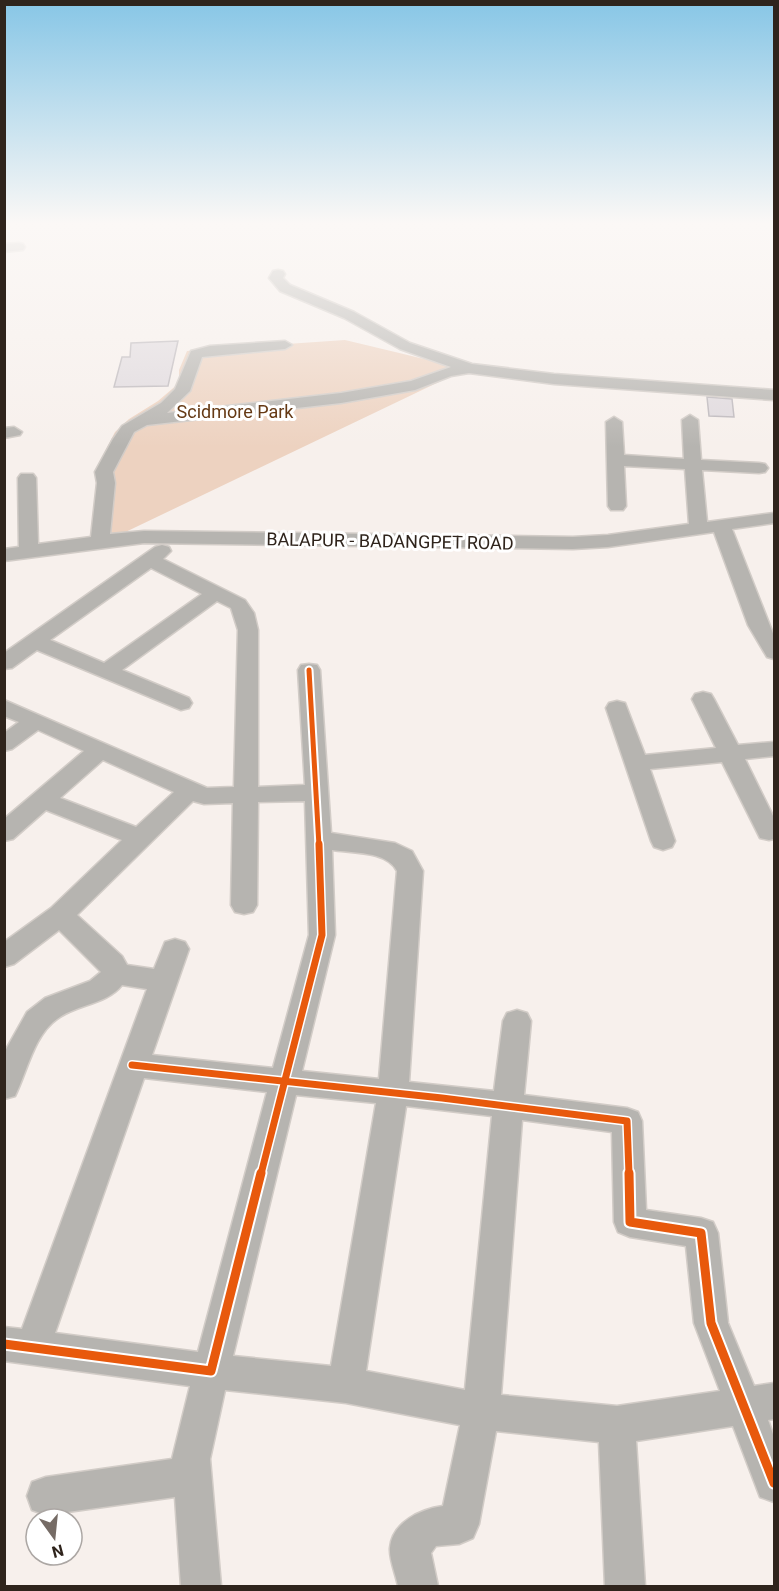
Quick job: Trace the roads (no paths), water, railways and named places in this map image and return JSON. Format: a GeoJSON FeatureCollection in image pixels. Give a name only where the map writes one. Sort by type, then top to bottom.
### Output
{"type":"FeatureCollection","features":[{"type":"Feature","properties":{"kind":"street"},"geometry":{"type":"LineString","coordinates":[[309,298],[358,319],[416,351],[473,368],[554,379],[774,394]]}},
{"type":"Feature","properties":{"kind":"street"},"geometry":{"type":"LineString","coordinates":[[100,541],[106,483],[104,472],[128,429],[167,406],[182,391],[196,354],[210,350],[285,345]]}},
{"type":"Feature","properties":{"kind":"street"},"geometry":{"type":"LineString","coordinates":[[144,420],[341,398],[415,385],[447,372],[473,368]]}},
{"type":"Feature","properties":{"kind":"street"},"geometry":{"type":"LineString","coordinates":[[690,420],[698,528]]}},
{"type":"Feature","properties":{"kind":"street"},"geometry":{"type":"LineString","coordinates":[[614,422],[617,506]]}},
{"type":"Feature","properties":{"kind":"street"},"geometry":{"type":"LineString","coordinates":[[614,460],[759,468]]}},
{"type":"Feature","properties":{"kind":"street"},"geometry":{"type":"LineString","coordinates":[[27,478],[29,551]]}},
{"type":"Feature","properties":{"kind":"street","name":"BALAPUR - BADANGPET ROAD"},"geometry":{"type":"LineString","coordinates":[[4,555],[144,537],[573,543],[608,541],[774,518]]}},
{"type":"Feature","properties":{"kind":"street"},"geometry":{"type":"LineString","coordinates":[[721,526],[758,625],[774,653]]}},
{"type":"Feature","properties":{"kind":"street"},"geometry":{"type":"LineString","coordinates":[[4,663],[178,538]]}},
{"type":"Feature","properties":{"kind":"street"},"geometry":{"type":"LineString","coordinates":[[150,560],[238,604],[244,614],[248,630],[244,904]]}},
{"type":"Feature","properties":{"kind":"street"},"geometry":{"type":"LineString","coordinates":[[107,671],[216,593]]}},
{"type":"Feature","properties":{"kind":"street"},"geometry":{"type":"LineString","coordinates":[[36,642],[181,703]]}},
{"type":"Feature","properties":{"kind":"street"},"geometry":{"type":"LineString","coordinates":[[201,1587],[191,1459],[211,1371],[322,934],[317,794],[309,670]]}},
{"type":"Feature","properties":{"kind":"street"},"geometry":{"type":"LineString","coordinates":[[703,699],[769,832]]}},
{"type":"Feature","properties":{"kind":"street"},"geometry":{"type":"LineString","coordinates":[[4,707],[204,796],[317,794]]}},
{"type":"Feature","properties":{"kind":"street"},"geometry":{"type":"LineString","coordinates":[[617,708],[663,841]]}},
{"type":"Feature","properties":{"kind":"street"},"geometry":{"type":"LineString","coordinates":[[4,744],[36,721]]}},
{"type":"Feature","properties":{"kind":"street"},"geometry":{"type":"LineString","coordinates":[[638,764],[774,749]]}},
{"type":"Feature","properties":{"kind":"street"},"geometry":{"type":"LineString","coordinates":[[4,833],[100,750]]}},
{"type":"Feature","properties":{"kind":"street"},"geometry":{"type":"LineString","coordinates":[[4,957],[60,915],[190,790]]}},
{"type":"Feature","properties":{"kind":"street"},"geometry":{"type":"LineString","coordinates":[[43,800],[140,838]]}},
{"type":"Feature","properties":{"kind":"street"},"geometry":{"type":"LineString","coordinates":[[318,840],[386,849],[403,857],[410,871],[393,1092],[346,1385]]}},
{"type":"Feature","properties":{"kind":"street"},"geometry":{"type":"LineString","coordinates":[[60,915],[112,963],[116,974]]}},
{"type":"Feature","properties":{"kind":"street"},"geometry":{"type":"LineString","coordinates":[[175,950],[132,1065],[18,1346],[211,1371],[346,1385],[481,1412],[618,1425],[760,1403]]}},
{"type":"Feature","properties":{"kind":"street"},"geometry":{"type":"LineString","coordinates":[[116,974],[163,981]]}},
{"type":"Feature","properties":{"kind":"street"},"geometry":{"type":"LineString","coordinates":[[4,1087],[37,1019],[50,1008],[110,984],[116,974]]}},
{"type":"Feature","properties":{"kind":"street"},"geometry":{"type":"LineString","coordinates":[[418,1587],[410,1548],[426,1528],[459,1524],[481,1412],[508,1104],[518,1021]]}},
{"type":"Feature","properties":{"kind":"street"},"geometry":{"type":"LineString","coordinates":[[132,1065],[285,1083],[508,1104],[627,1121],[630,1222],[701,1233],[711,1323],[760,1403],[774,1483]]}},
{"type":"Feature","properties":{"kind":"street"},"geometry":{"type":"LineString","coordinates":[[618,1425],[625,1587]]}},
{"type":"Feature","properties":{"kind":"street"},"geometry":{"type":"LineString","coordinates":[[46,1496],[192,1474]]}},
{"type":"Feature","properties":{"kind":"park label","name":"Scidmore Park"},"geometry":{"type":"Point","coordinates":[235,411]}}]}
